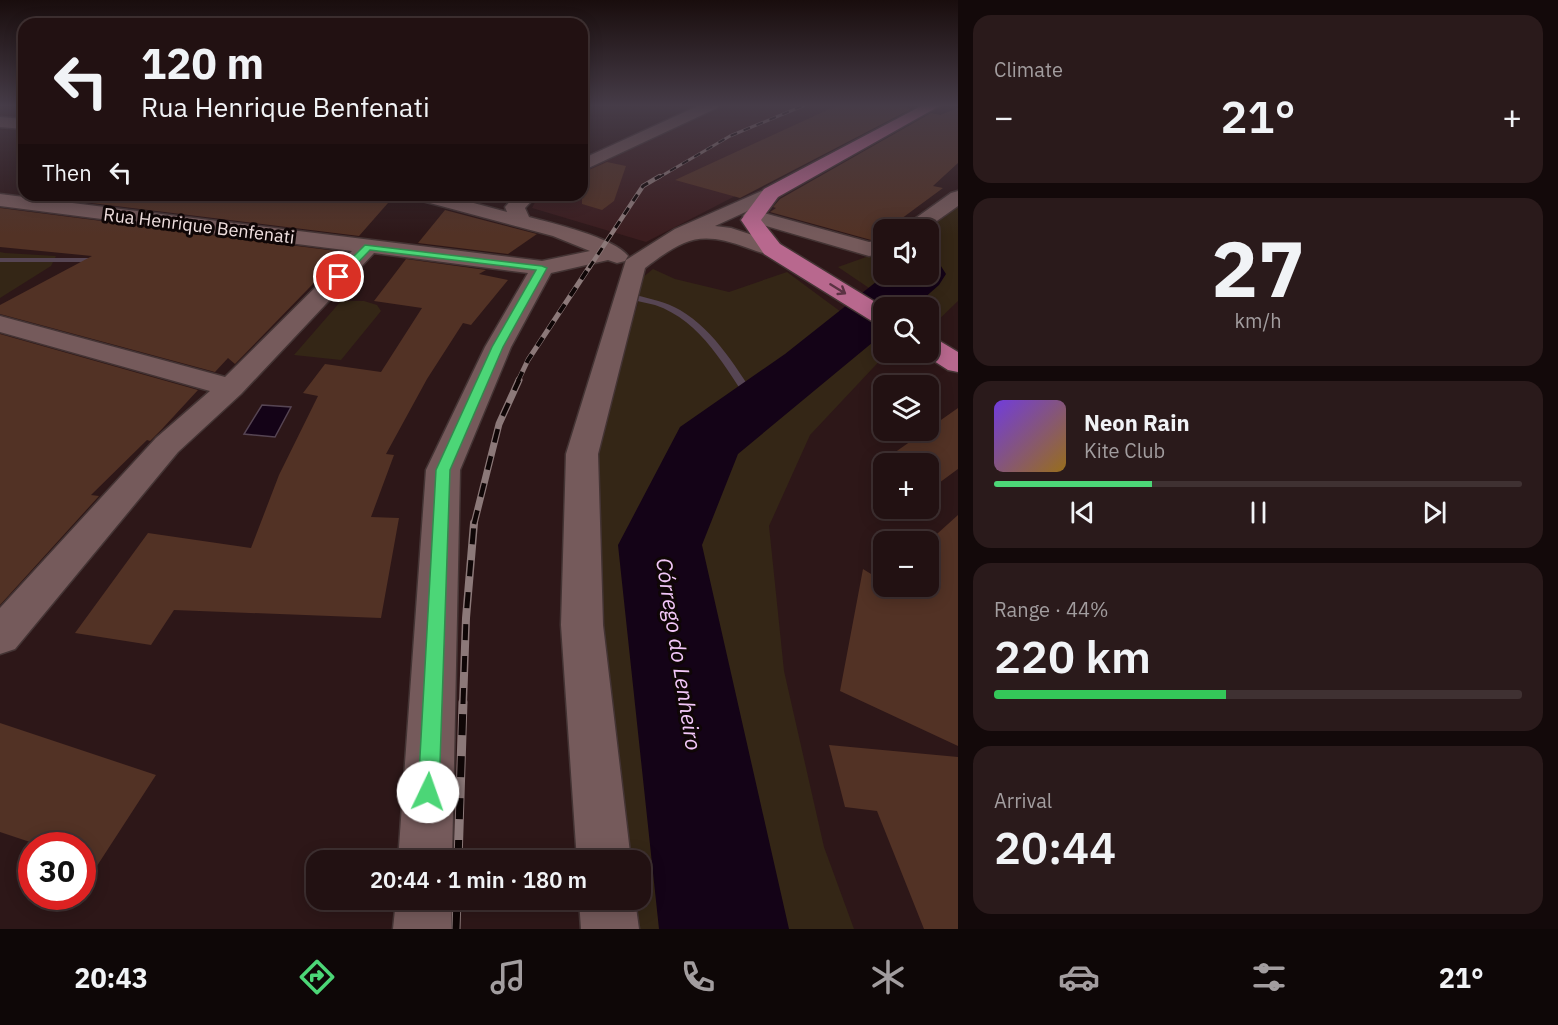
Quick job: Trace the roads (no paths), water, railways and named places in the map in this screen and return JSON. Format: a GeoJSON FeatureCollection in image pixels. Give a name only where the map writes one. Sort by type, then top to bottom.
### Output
{"type":"FeatureCollection","features":[{"type":"Feature","properties":{"kind":"highway"},"geometry":{"type":"LineString","coordinates":[[854,148],[771,193],[751,220],[753,225],[782,255],[873,311]]}},
{"type":"Feature","properties":{"kind":"highway"},"geometry":{"type":"LineString","coordinates":[[939,353],[958,364]]}},
{"type":"Feature","properties":{"kind":"street"},"geometry":{"type":"LineString","coordinates":[[588,163],[620,148]]}},
{"type":"Feature","properties":{"kind":"street"},"geometry":{"type":"LineString","coordinates":[[446,201],[560,232],[589,242],[623,259],[648,254],[678,236],[771,193]]}},
{"type":"Feature","properties":{"kind":"street"},"geometry":{"type":"LineString","coordinates":[[925,219],[958,197]]}},
{"type":"Feature","properties":{"kind":"street","name":"Rua Henrique Benfenati"},"geometry":{"type":"LineString","coordinates":[[27,201],[542,268],[623,259]]}},
{"type":"Feature","properties":{"kind":"street"},"geometry":{"type":"LineString","coordinates":[[480,201],[490,212]]}},
{"type":"Feature","properties":{"kind":"street"},"geometry":{"type":"LineString","coordinates":[[521,201],[515,207],[521,223]]}},
{"type":"Feature","properties":{"kind":"street"},"geometry":{"type":"LineString","coordinates":[[753,216],[844,243],[873,248]]}},
{"type":"Feature","properties":{"kind":"street"},"geometry":{"type":"LineString","coordinates":[[678,236],[696,232],[724,232],[782,255]]}},
{"type":"Feature","properties":{"kind":"street"},"geometry":{"type":"LineString","coordinates":[[1,635],[167,445],[231,388],[368,247]]}},
{"type":"Feature","properties":{"kind":"street"},"geometry":{"type":"LineString","coordinates":[[603,850],[582,626],[582,454],[623,259]]}},
{"type":"Feature","properties":{"kind":"street"},"geometry":{"type":"LineString","coordinates":[[426,850],[443,470],[498,347],[542,268]]}},
{"type":"Feature","properties":{"kind":"street"},"geometry":{"type":"LineString","coordinates":[[0,324],[231,388]]}},
{"type":"Feature","properties":{"kind":"street"},"geometry":{"type":"LineString","coordinates":[[422,929],[423,910]]}},
{"type":"Feature","properties":{"kind":"street"},"geometry":{"type":"LineString","coordinates":[[608,910],[610,929]]}},
{"type":"Feature","properties":{"kind":"waterway"},"geometry":{"type":"LineString","coordinates":[[0,260],[101,260]]}},
{"type":"Feature","properties":{"kind":"waterway","name":"Córrego do Lenheiro"},"geometry":{"type":"LineString","coordinates":[[724,929],[660,545],[706,443],[807,367],[907,285]]}},
{"type":"Feature","properties":{"kind":"waterway"},"geometry":{"type":"LineString","coordinates":[[636,298],[658,303],[676,311],[693,323],[720,353],[756,405]]}},
{"type":"Feature","properties":{"kind":"railway"},"geometry":{"type":"LineString","coordinates":[[658,178],[709,148]]}},
{"type":"Feature","properties":{"kind":"railway"},"geometry":{"type":"LineString","coordinates":[[589,268],[643,186],[660,176]]}},
{"type":"Feature","properties":{"kind":"railway"},"geometry":{"type":"LineString","coordinates":[[518,381],[528,360],[590,266]]}},
{"type":"Feature","properties":{"kind":"railway"},"geometry":{"type":"LineString","coordinates":[[474,524],[499,424],[519,380]]}},
{"type":"Feature","properties":{"kind":"railway"},"geometry":{"type":"LineString","coordinates":[[463,704],[466,618],[474,523]]}},
{"type":"Feature","properties":{"kind":"railway"},"geometry":{"type":"LineString","coordinates":[[458,850],[463,702]]}},
{"type":"Feature","properties":{"kind":"railway"},"geometry":{"type":"LineString","coordinates":[[456,929],[457,910]]}}]}
